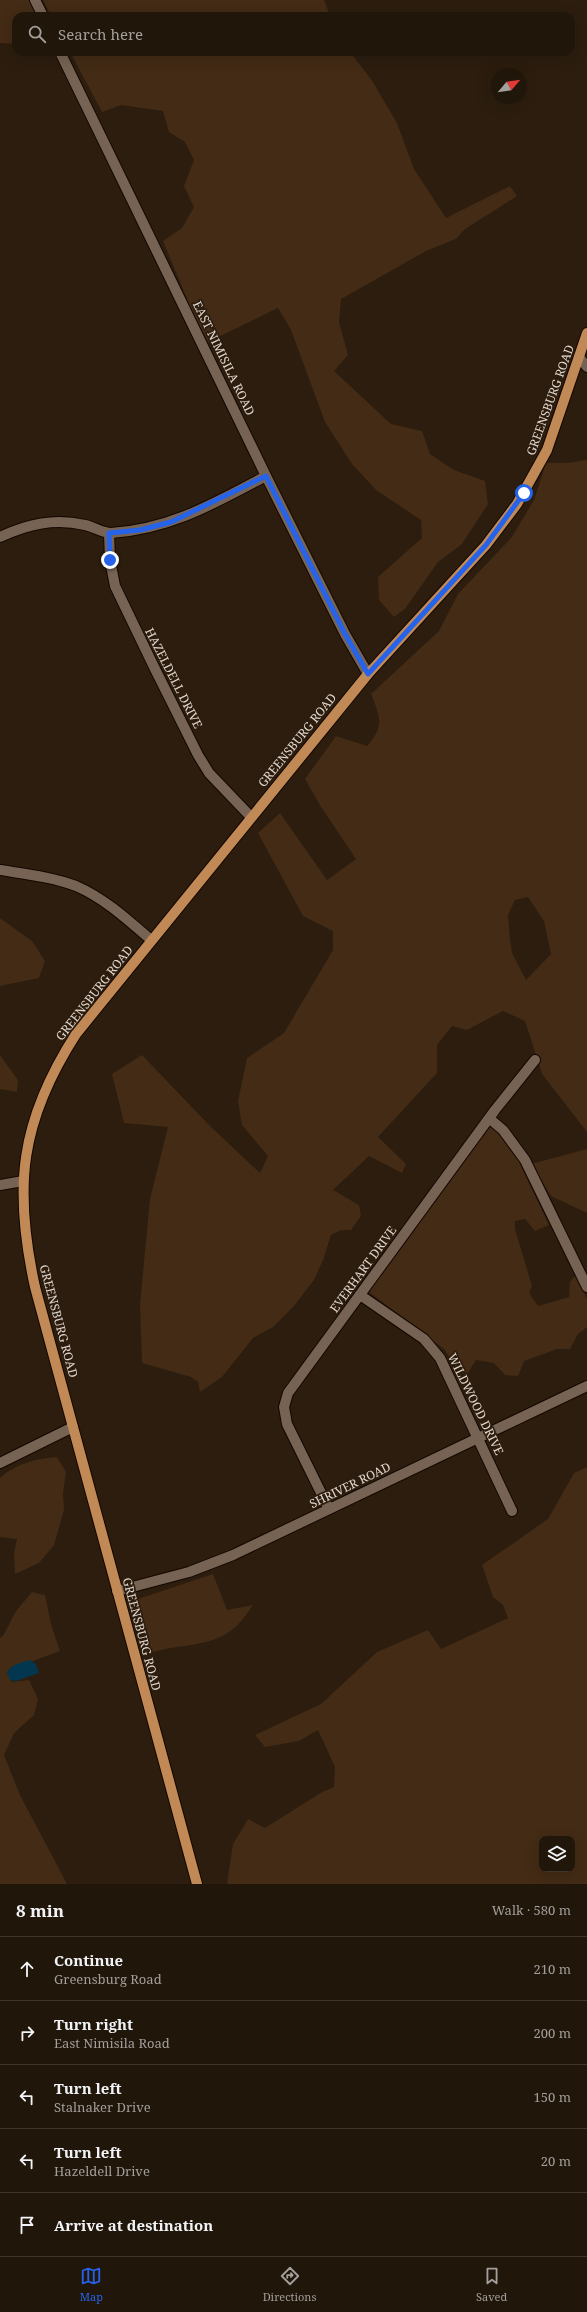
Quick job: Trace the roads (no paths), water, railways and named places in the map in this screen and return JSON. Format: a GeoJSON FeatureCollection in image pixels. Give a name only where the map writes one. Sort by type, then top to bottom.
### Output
{"type":"FeatureCollection","features":[{"type":"Feature","properties":{"kind":"main road","name":"GREENSBURG ROAD"},"geometry":{"type":"LineString","coordinates":[[197,1884],[73,1427],[27,1250],[23,1221],[23,1181],[27,1149],[34,1122],[54,1070],[76,1034],[368,674],[486,545],[517,504],[547,450],[587,333]]}},
{"type":"Feature","properties":{"kind":"street"},"geometry":{"type":"LineString","coordinates":[[35,0],[41,12]]}},
{"type":"Feature","properties":{"kind":"street","name":"EAST NIMISILA ROAD"},"geometry":{"type":"LineString","coordinates":[[62,56],[266,476],[345,634],[368,674]]}},
{"type":"Feature","properties":{"kind":"street"},"geometry":{"type":"LineString","coordinates":[[579,357],[587,366]]}},
{"type":"Feature","properties":{"kind":"street"},"geometry":{"type":"LineString","coordinates":[[0,537],[26,526],[47,522],[86,525],[109,533],[140,530],[171,522],[266,476]]}},
{"type":"Feature","properties":{"kind":"street","name":"HAZELDELL DRIVE"},"geometry":{"type":"LineString","coordinates":[[109,533],[110,560],[115,586],[157,673],[198,755],[209,772],[251,817]]}},
{"type":"Feature","properties":{"kind":"street"},"geometry":{"type":"LineString","coordinates":[[0,870],[62,882],[89,892],[107,904],[151,940]]}},
{"type":"Feature","properties":{"kind":"street","name":"EVERHART DRIVE"},"geometry":{"type":"LineString","coordinates":[[328,1509],[287,1424],[284,1407],[291,1388],[490,1119],[495,1110],[536,1060]]}},
{"type":"Feature","properties":{"kind":"street"},"geometry":{"type":"LineString","coordinates":[[490,1119],[503,1130],[525,1160],[587,1287]]}},
{"type":"Feature","properties":{"kind":"street"},"geometry":{"type":"LineString","coordinates":[[0,1185],[23,1181]]}},
{"type":"Feature","properties":{"kind":"street","name":"WILDWOOD DRIVE"},"geometry":{"type":"LineString","coordinates":[[360,1295],[424,1339],[433,1348],[444,1365],[512,1511]]}},
{"type":"Feature","properties":{"kind":"street","name":"SHRIVER ROAD"},"geometry":{"type":"LineString","coordinates":[[117,1591],[204,1567],[248,1549],[328,1509],[587,1386]]}},
{"type":"Feature","properties":{"kind":"street"},"geometry":{"type":"LineString","coordinates":[[0,1463],[73,1427]]}},
{"type":"Feature","properties":{"kind":"water"},"geometry":{"type":"Polygon","coordinates":[[[30,1660],[36,1664],[39,1673],[16,1681],[10,1680],[7,1673],[11,1668],[17,1664],[30,1660]]]}}]}
